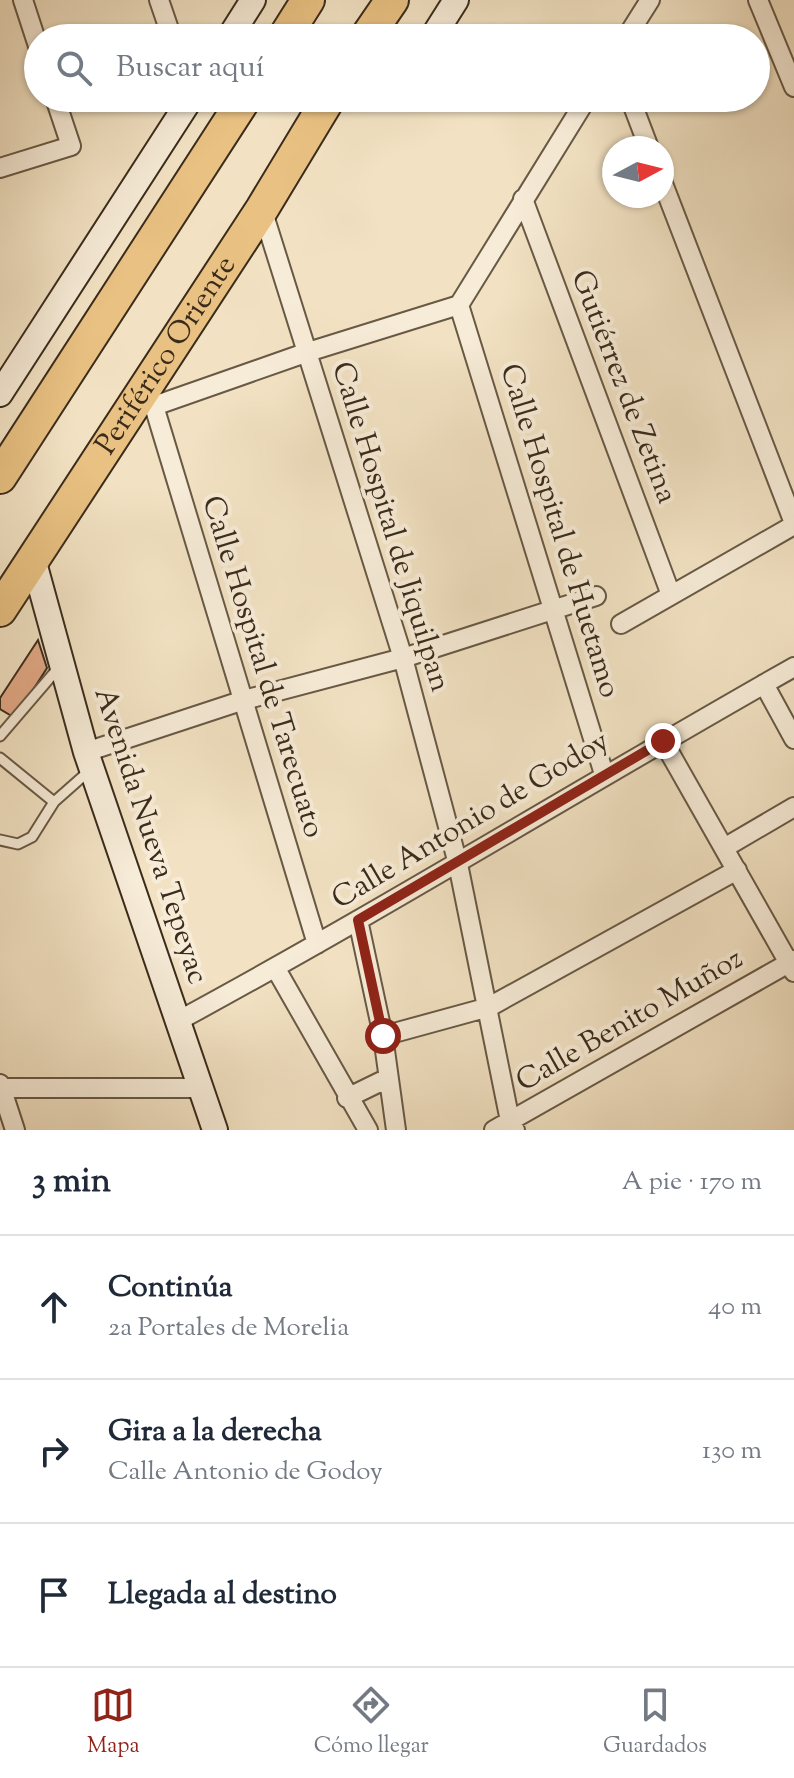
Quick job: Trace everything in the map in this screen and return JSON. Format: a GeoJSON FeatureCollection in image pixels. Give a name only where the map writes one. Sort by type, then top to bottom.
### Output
{"type":"FeatureCollection","features":[{"type":"Feature","properties":{"kind":"highway"},"geometry":{"type":"LineString","coordinates":[[293,24],[308,0]]}},
{"type":"Feature","properties":{"kind":"highway"},"geometry":{"type":"LineString","coordinates":[[376,24],[392,0]]}},
{"type":"Feature","properties":{"kind":"highway"},"geometry":{"type":"LineString","coordinates":[[0,477],[236,112]]}},
{"type":"Feature","properties":{"kind":"highway","name":"Periférico Oriente"},"geometry":{"type":"LineString","coordinates":[[0,610],[145,402],[321,112]]}},
{"type":"Feature","properties":{"kind":"street"},"geometry":{"type":"LineString","coordinates":[[23,0],[31,24]]}},
{"type":"Feature","properties":{"kind":"street"},"geometry":{"type":"LineString","coordinates":[[159,0],[167,24]]}},
{"type":"Feature","properties":{"kind":"street"},"geometry":{"type":"LineString","coordinates":[[238,24],[253,0]]}},
{"type":"Feature","properties":{"kind":"street"},"geometry":{"type":"LineString","coordinates":[[441,24],[456,0]]}},
{"type":"Feature","properties":{"kind":"street"},"geometry":{"type":"LineString","coordinates":[[635,24],[650,0]]}},
{"type":"Feature","properties":{"kind":"street"},"geometry":{"type":"LineString","coordinates":[[758,0],[768,24]]}},
{"type":"Feature","properties":{"kind":"street"},"geometry":{"type":"LineString","coordinates":[[770,29],[794,87]]}},
{"type":"Feature","properties":{"kind":"street"},"geometry":{"type":"LineString","coordinates":[[0,168],[71,146],[60,112]]}},
{"type":"Feature","properties":{"kind":"street"},"geometry":{"type":"LineString","coordinates":[[0,394],[182,112]]}},
{"type":"Feature","properties":{"kind":"street"},"geometry":{"type":"LineString","coordinates":[[145,402],[459,305],[578,112]]}},
{"type":"Feature","properties":{"kind":"street"},"geometry":{"type":"LineString","coordinates":[[635,112],[644,136]]}},
{"type":"Feature","properties":{"kind":"street","name":"Gutiérrez de Zetina"},"geometry":{"type":"LineString","coordinates":[[523,199],[671,595]]}},
{"type":"Feature","properties":{"kind":"street"},"geometry":{"type":"LineString","coordinates":[[621,624],[794,524],[672,208]]}},
{"type":"Feature","properties":{"kind":"street","name":"Calle Hospital de Jiquilpan"},"geometry":{"type":"LineString","coordinates":[[262,209],[403,658],[458,864],[489,1007],[506,1127]]}},
{"type":"Feature","properties":{"kind":"street","name":"Calle Hospital de Huetamo"},"geometry":{"type":"LineString","coordinates":[[459,305],[604,774]]}},
{"type":"Feature","properties":{"kind":"street","name":"Calle Hospital de Tarecuato"},"geometry":{"type":"LineString","coordinates":[[145,402],[244,700],[317,944]]}},
{"type":"Feature","properties":{"kind":"street","name":"Avenida Nueva Tepeyac"},"geometry":{"type":"LineString","coordinates":[[33,559],[89,760],[215,1130]]}},
{"type":"Feature","properties":{"kind":"street"},"geometry":{"type":"LineString","coordinates":[[89,760],[244,700],[403,658],[596,596]]}},
{"type":"Feature","properties":{"kind":"street","name":"Calle Antonio de Godoy"},"geometry":{"type":"LineString","coordinates":[[176,1022],[276,969],[458,864],[604,774],[794,667]]}},
{"type":"Feature","properties":{"kind":"street"},"geometry":{"type":"LineString","coordinates":[[764,684],[794,739]]}},
{"type":"Feature","properties":{"kind":"street"},"geometry":{"type":"LineString","coordinates":[[663,741],[792,965]]}},
{"type":"Feature","properties":{"kind":"street"},"geometry":{"type":"LineString","coordinates":[[724,848],[794,807]]}},
{"type":"Feature","properties":{"kind":"street"},"geometry":{"type":"LineString","coordinates":[[383,1036],[489,1007],[737,870]]}},
{"type":"Feature","properties":{"kind":"street"},"geometry":{"type":"LineString","coordinates":[[358,920],[383,1036],[396,1130]]}},
{"type":"Feature","properties":{"kind":"street","name":"Calle Benito Muñoz"},"geometry":{"type":"LineString","coordinates":[[506,1127],[792,965]]}},
{"type":"Feature","properties":{"kind":"street"},"geometry":{"type":"LineString","coordinates":[[276,969],[368,1130]]}},
{"type":"Feature","properties":{"kind":"street"},"geometry":{"type":"LineString","coordinates":[[347,1098],[388,1078]]}},
{"type":"Feature","properties":{"kind":"street"},"geometry":{"type":"LineString","coordinates":[[15,1130],[0,1086],[200,1088]]}},
{"type":"Feature","properties":{"kind":"lane"},"geometry":{"type":"LineString","coordinates":[[0,736],[62,664]]}},
{"type":"Feature","properties":{"kind":"lane"},"geometry":{"type":"LineString","coordinates":[[0,758],[54,802]]}},
{"type":"Feature","properties":{"kind":"lane"},"geometry":{"type":"LineString","coordinates":[[0,840],[18,844],[32,837],[54,802],[89,760]]}},
{"type":"Feature","properties":{"kind":"building"},"geometry":{"type":"Polygon","coordinates":[[[38,640],[47,668],[15,718],[0,709],[0,698],[38,640]]]}},
{"type":"Feature","properties":{"kind":"route"},"geometry":{"type":"LineString","coordinates":[[383,1036],[358,920],[663,741]]}}]}
